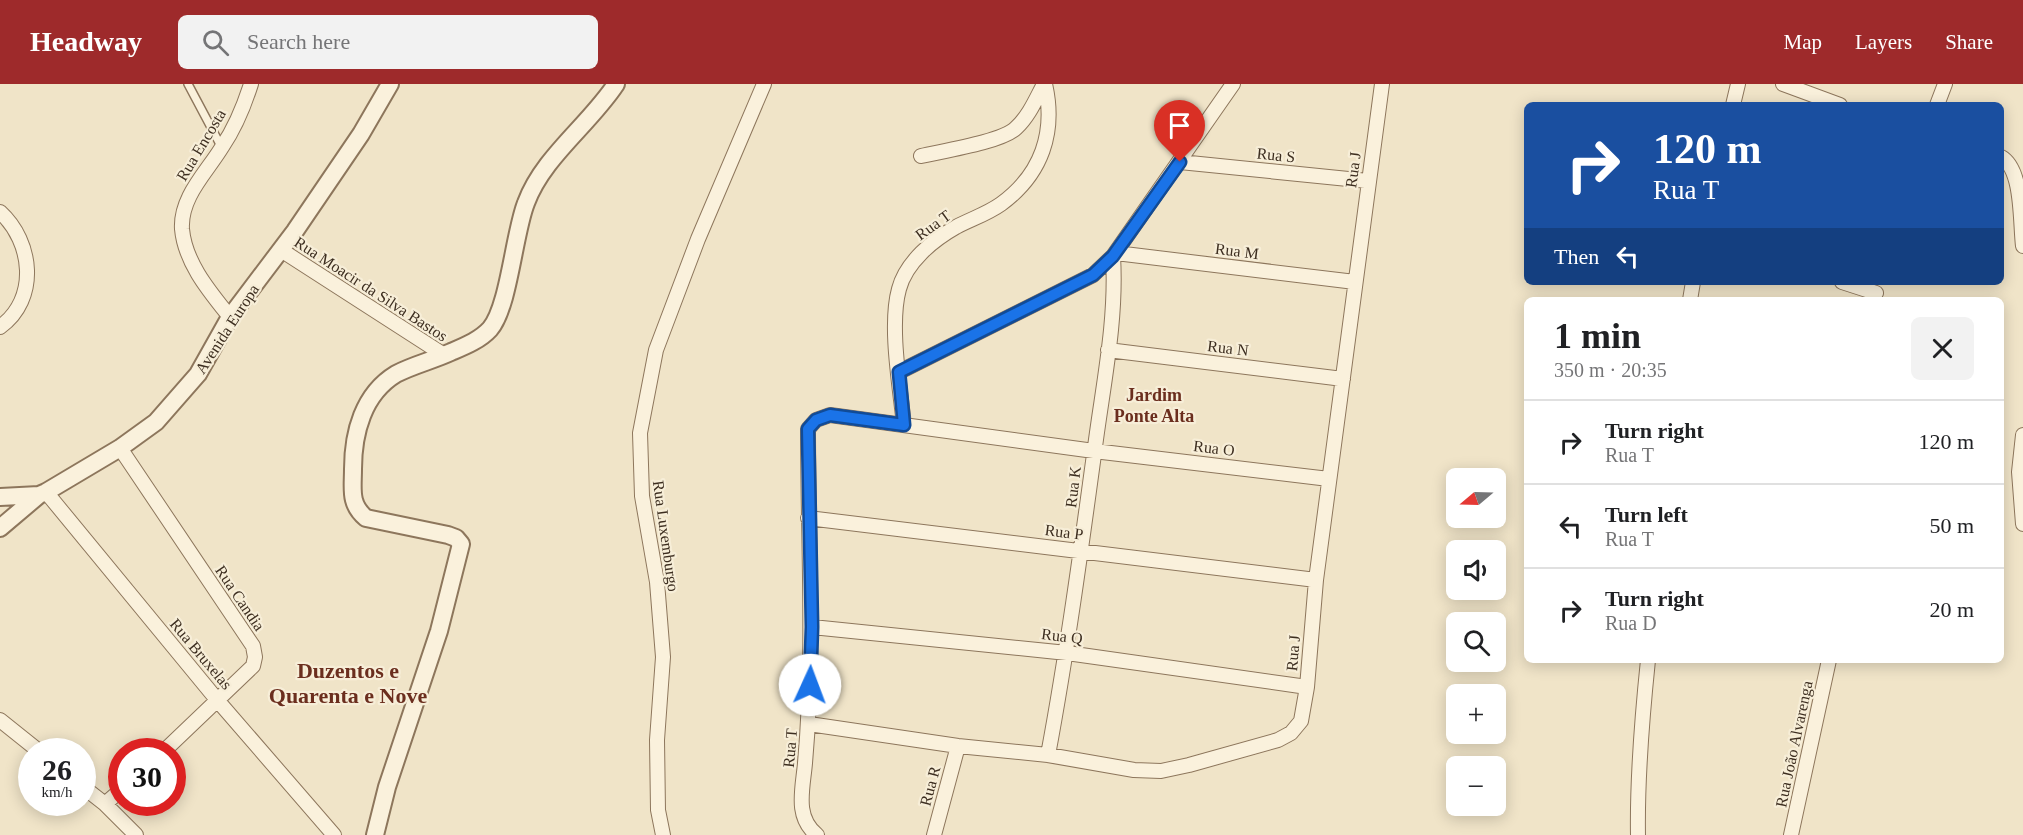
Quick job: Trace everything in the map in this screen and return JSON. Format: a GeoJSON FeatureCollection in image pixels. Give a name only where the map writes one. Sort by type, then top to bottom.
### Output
{"type":"FeatureCollection","features":[{"type":"Feature","properties":{"kind":"street","name":"Rua Encosta"},"geometry":{"type":"LineString","coordinates":[[230,318],[196,271],[183,237],[182,225],[189,196],[236,124],[251,84]]}},
{"type":"Feature","properties":{"kind":"street","name":"Avenida Europa"},"geometry":{"type":"LineString","coordinates":[[0,497],[43,494],[120,448],[156,422],[198,374],[230,318],[361,134],[390,84]]}},
{"type":"Feature","properties":{"kind":"street"},"geometry":{"type":"LineString","coordinates":[[375,835],[380,812],[439,631],[461,544],[456,538],[448,535],[366,518],[357,510],[353,497],[353,449],[359,420],[376,391],[396,375],[472,343],[491,328],[501,308],[525,205],[536,179],[602,104],[616,84]]}},
{"type":"Feature","properties":{"kind":"street","name":"Rua Luxemburgo"},"geometry":{"type":"LineString","coordinates":[[663,835],[658,810],[657,740],[663,657],[657,582],[642,496],[640,433],[656,350],[698,239],[764,84]]}},
{"type":"Feature","properties":{"kind":"street","name":"Rua T"},"geometry":{"type":"LineString","coordinates":[[921,156],[1014,131],[1025,119],[1045,84]]}},
{"type":"Feature","properties":{"kind":"street","name":"Rua T"},"geometry":{"type":"LineString","coordinates":[[904,425],[895,316],[899,288],[912,264],[929,245],[956,227],[1002,204],[1036,167],[1049,131],[1050,108],[1045,84]]}},
{"type":"Feature","properties":{"kind":"street"},"geometry":{"type":"LineString","coordinates":[[899,372],[1093,275],[1114,255],[1233,84]]}},
{"type":"Feature","properties":{"kind":"street","name":"Rua J"},"geometry":{"type":"LineString","coordinates":[[809,724],[958,746],[1048,755],[1134,770],[1161,771],[1278,740],[1292,733],[1300,721],[1307,687],[1316,580],[1382,84]]}},
{"type":"Feature","properties":{"kind":"street"},"geometry":{"type":"LineString","coordinates":[[1734,102],[1738,84]]}},
{"type":"Feature","properties":{"kind":"street"},"geometry":{"type":"LineString","coordinates":[[1783,84],[1832,102]]}},
{"type":"Feature","properties":{"kind":"street"},"geometry":{"type":"LineString","coordinates":[[1938,102],[1945,84]]}},
{"type":"Feature","properties":{"kind":"street"},"geometry":{"type":"LineString","coordinates":[[2004,159],[2012,166],[2019,181],[2023,246]]}},
{"type":"Feature","properties":{"kind":"street","name":"Rua S"},"geometry":{"type":"LineString","coordinates":[[1180,162],[1368,181]]}},
{"type":"Feature","properties":{"kind":"street"},"geometry":{"type":"LineString","coordinates":[[0,212],[19,235],[28,265],[26,292],[11,319],[0,327]]}},
{"type":"Feature","properties":{"kind":"street","name":"Rua Moacir da Silva Bastos"},"geometry":{"type":"LineString","coordinates":[[280,250],[444,356]]}},
{"type":"Feature","properties":{"kind":"street","name":"Rua M"},"geometry":{"type":"LineString","coordinates":[[1114,255],[1355,282]]}},
{"type":"Feature","properties":{"kind":"street","name":"Rua K"},"geometry":{"type":"LineString","coordinates":[[1048,755],[1067,653],[1082,551],[1108,350],[1114,255]]}},
{"type":"Feature","properties":{"kind":"street"},"geometry":{"type":"LineString","coordinates":[[1852,285],[1877,292]]}},
{"type":"Feature","properties":{"kind":"street","name":"Rua N"},"geometry":{"type":"LineString","coordinates":[[1108,350],[1343,380]]}},
{"type":"Feature","properties":{"kind":"street","name":"Rua T"},"geometry":{"type":"LineString","coordinates":[[817,835],[808,828],[801,811],[809,724],[812,627],[808,429],[816,420],[830,415],[1095,451]]}},
{"type":"Feature","properties":{"kind":"street"},"geometry":{"type":"LineString","coordinates":[[2023,435],[2019,472],[2023,524]]}},
{"type":"Feature","properties":{"kind":"street","name":"Rua Candia"},"geometry":{"type":"LineString","coordinates":[[120,448],[253,646],[255,657],[253,666],[178,738]]}},
{"type":"Feature","properties":{"kind":"street","name":"Rua O"},"geometry":{"type":"LineString","coordinates":[[1095,451],[1329,479]]}},
{"type":"Feature","properties":{"kind":"street"},"geometry":{"type":"LineString","coordinates":[[0,528],[43,494]]}},
{"type":"Feature","properties":{"kind":"street","name":"Rua Bruxelas"},"geometry":{"type":"LineString","coordinates":[[43,494],[334,835]]}},
{"type":"Feature","properties":{"kind":"street","name":"Rua P"},"geometry":{"type":"LineString","coordinates":[[808,518],[1316,580]]}},
{"type":"Feature","properties":{"kind":"street","name":"Rua Q"},"geometry":{"type":"LineString","coordinates":[[812,627],[1067,653],[1307,687]]}},
{"type":"Feature","properties":{"kind":"street"},"geometry":{"type":"LineString","coordinates":[[1638,835],[1638,778],[1648,663]]}},
{"type":"Feature","properties":{"kind":"street","name":"Rua João Alvarenga"},"geometry":{"type":"LineString","coordinates":[[1791,835],[1828,663]]}},
{"type":"Feature","properties":{"kind":"street"},"geometry":{"type":"LineString","coordinates":[[0,720],[22,738]]}},
{"type":"Feature","properties":{"kind":"street","name":"Rua R"},"geometry":{"type":"LineString","coordinates":[[934,835],[958,746]]}},
{"type":"Feature","properties":{"kind":"street"},"geometry":{"type":"LineString","coordinates":[[96,797],[136,835]]}},
{"type":"Feature","properties":{"kind":"street"},"geometry":{"type":"LineString","coordinates":[[105,804],[108,801]]}},
{"type":"Feature","properties":{"kind":"street"},"geometry":{"type":"LineString","coordinates":[[364,835],[380,812]]}},
{"type":"Feature","properties":{"kind":"lane"},"geometry":{"type":"LineString","coordinates":[[188,84],[222,148]]}},
{"type":"Feature","properties":{"kind":"district","name":"Jardim Ponte Alta"},"geometry":{"type":"Point","coordinates":[1154,405]}},
{"type":"Feature","properties":{"kind":"district","name":"Duzentos e Quarenta e Nove"},"geometry":{"type":"Point","coordinates":[348,682]}},
{"type":"Feature","properties":{"kind":"route"},"geometry":{"type":"LineString","coordinates":[[810,685],[812,627],[808,429],[816,420],[830,415],[904,425],[899,372],[1093,275],[1113,256],[1180,162]]}}]}
